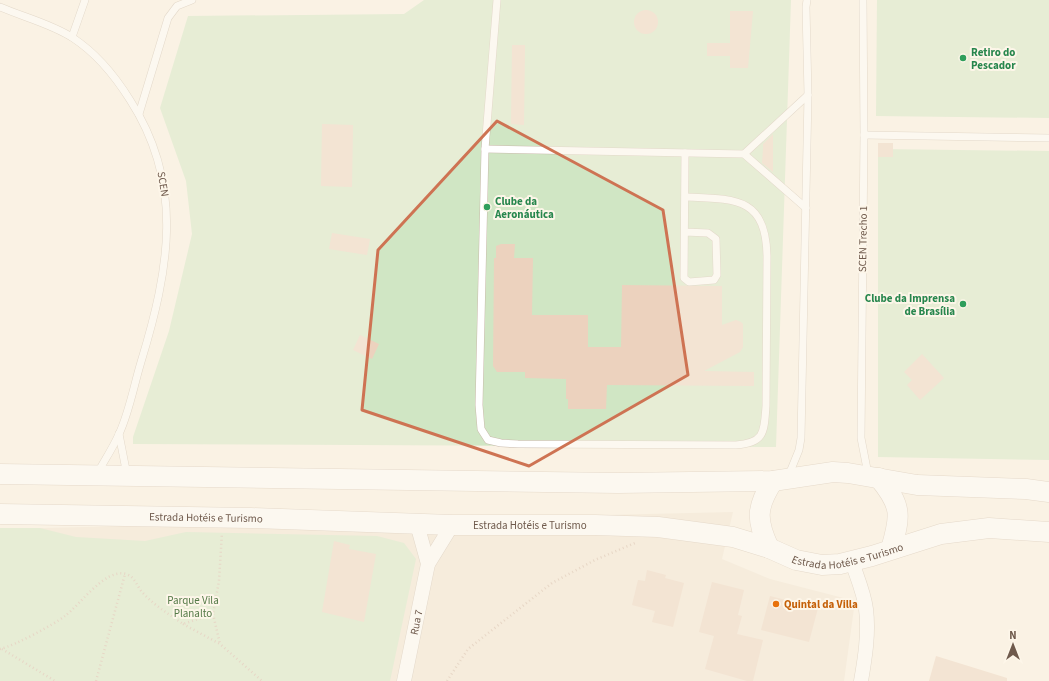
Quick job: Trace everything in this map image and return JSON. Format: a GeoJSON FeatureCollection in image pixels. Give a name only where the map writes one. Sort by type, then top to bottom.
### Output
{"type":"FeatureCollection","features":[{"type":"Feature","properties":{"kind":"main road"},"geometry":{"type":"LineString","coordinates":[[0,474],[618,483],[833,472],[917,485],[1026,489],[1049,492]]}},
{"type":"Feature","properties":{"kind":"main road"},"geometry":{"type":"LineString","coordinates":[[769,548],[762,534],[759,520],[760,506],[785,474]]}},
{"type":"Feature","properties":{"kind":"main road"},"geometry":{"type":"LineString","coordinates":[[874,478],[892,494],[898,510],[898,524],[892,549]]}},
{"type":"Feature","properties":{"kind":"main road","name":"Estrada Hotéis e Turismo"},"geometry":{"type":"LineString","coordinates":[[0,514],[222,518],[452,525],[595,525],[658,527],[734,537],[769,548],[786,556],[808,563],[822,565],[852,562],[941,534],[989,528],[1049,532]]}},
{"type":"Feature","properties":{"kind":"street","name":"Rua 7"},"geometry":{"type":"LineString","coordinates":[[417,524],[428,564]]}},
{"type":"Feature","properties":{"kind":"street","name":"Rua 7"},"geometry":{"type":"LineString","coordinates":[[404,681],[428,564],[452,525]]}},
{"type":"Feature","properties":{"kind":"street"},"geometry":{"type":"LineString","coordinates":[[852,562],[862,589],[866,609],[866,632],[861,681]]}},
{"type":"Feature","properties":{"kind":"lane"},"geometry":{"type":"LineString","coordinates":[[72,37],[85,0]]}},
{"type":"Feature","properties":{"kind":"lane"},"geometry":{"type":"LineString","coordinates":[[139,114],[168,18],[177,6],[192,0]]}},
{"type":"Feature","properties":{"kind":"lane"},"geometry":{"type":"LineString","coordinates":[[497,0],[486,149],[479,415],[483,434],[488,440],[495,442],[736,445],[753,442],[759,438],[764,428],[766,406],[768,256],[766,233],[759,216],[747,206],[724,199],[686,197]]}},
{"type":"Feature","properties":{"kind":"lane"},"geometry":{"type":"LineString","coordinates":[[785,474],[799,450],[801,438],[808,95],[807,0]]}},
{"type":"Feature","properties":{"kind":"lane","name":"SCEN Trecho 1"},"geometry":{"type":"LineString","coordinates":[[863,0],[864,134],[861,438],[862,450],[874,478]]}},
{"type":"Feature","properties":{"kind":"lane","name":"SCEN"},"geometry":{"type":"LineString","coordinates":[[0,8],[72,37],[109,70],[139,114],[157,154],[164,184],[168,236],[161,288],[149,337],[119,434],[96,475]]}},
{"type":"Feature","properties":{"kind":"lane"},"geometry":{"type":"LineString","coordinates":[[744,154],[808,95]]}},
{"type":"Feature","properties":{"kind":"lane"},"geometry":{"type":"LineString","coordinates":[[864,134],[1049,138]]}},
{"type":"Feature","properties":{"kind":"lane"},"geometry":{"type":"LineString","coordinates":[[486,149],[744,154],[806,208]]}},
{"type":"Feature","properties":{"kind":"lane"},"geometry":{"type":"LineString","coordinates":[[685,153],[686,197],[685,232],[684,278],[689,282],[714,280],[717,275],[716,239],[708,232],[685,232]]}},
{"type":"Feature","properties":{"kind":"lane","name":"SCEN"},"geometry":{"type":"LineString","coordinates":[[119,434],[127,476]]}},
{"type":"Feature","properties":{"kind":"path"},"geometry":{"type":"LineString","coordinates":[[220,644],[212,614],[222,562],[222,518]]}},
{"type":"Feature","properties":{"kind":"path"},"geometry":{"type":"LineString","coordinates":[[446,681],[468,649],[552,584],[595,560],[637,543]]}},
{"type":"Feature","properties":{"kind":"path"},"geometry":{"type":"LineString","coordinates":[[96,681],[125,574]]}},
{"type":"Feature","properties":{"kind":"path"},"geometry":{"type":"LineString","coordinates":[[1,649],[65,616],[101,583],[113,575],[125,574],[133,578],[142,593],[150,601],[182,624],[220,644],[262,681]]}},
{"type":"Feature","properties":{"kind":"path"},"geometry":{"type":"LineString","coordinates":[[182,624],[212,614]]}},
{"type":"Feature","properties":{"kind":"path"},"geometry":{"type":"LineString","coordinates":[[1,649],[55,681]]}},
{"type":"Feature","properties":{"kind":"highlighted area"},"geometry":{"type":"Polygon","coordinates":[[[497,121],[663,210],[688,375],[529,466],[362,410],[378,250],[497,121]]]}},
{"type":"Feature","properties":{"kind":"shaded area"},"geometry":{"type":"Polygon","coordinates":[[[733,512],[722,559],[770,579],[855,601],[844,681],[0,681],[0,529],[733,512]]]}},
{"type":"Feature","properties":{"kind":"green space","name":"Clube da Aeronáutica"},"geometry":{"type":"Polygon","coordinates":[[[424,0],[791,0],[776,447],[133,444],[133,437],[169,331],[192,234],[186,181],[160,108],[188,16],[404,14],[424,0]]]}},
{"type":"Feature","properties":{"kind":"green space","name":"Retiro do Pescador"},"geometry":{"type":"Polygon","coordinates":[[[877,0],[1049,0],[1049,118],[876,116],[877,0]]]}},
{"type":"Feature","properties":{"kind":"green space","name":"Clube da Imprensa de Brasília"},"geometry":{"type":"Polygon","coordinates":[[[878,149],[1049,151],[1049,460],[878,457],[878,149]]]}},
{"type":"Feature","properties":{"kind":"green space","name":"Parque Vila Planalto"},"geometry":{"type":"Polygon","coordinates":[[[0,528],[40,528],[76,537],[145,541],[186,532],[377,536],[404,543],[416,559],[390,681],[0,681],[0,528]]]}},
{"type":"Feature","properties":{"kind":"building"},"geometry":{"type":"Polygon","coordinates":[[[646,10],[655,13],[658,22],[655,31],[646,34],[637,31],[634,22],[637,13],[646,10]]]}},
{"type":"Feature","properties":{"kind":"building"},"geometry":{"type":"Polygon","coordinates":[[[730,11],[753,11],[748,68],[730,68],[730,56],[707,56],[707,43],[730,43],[730,11]]]}},
{"type":"Feature","properties":{"kind":"building"},"geometry":{"type":"Polygon","coordinates":[[[512,45],[525,45],[524,125],[511,124],[512,45]]]}},
{"type":"Feature","properties":{"kind":"building"},"geometry":{"type":"Polygon","coordinates":[[[322,124],[353,125],[352,187],[321,186],[322,124]]]}},
{"type":"Feature","properties":{"kind":"building"},"geometry":{"type":"Polygon","coordinates":[[[773,134],[773,172],[762,163],[763,144],[773,134]]]}},
{"type":"Feature","properties":{"kind":"building"},"geometry":{"type":"Polygon","coordinates":[[[878,143],[893,143],[893,157],[878,157],[878,143]]]}},
{"type":"Feature","properties":{"kind":"building"},"geometry":{"type":"Polygon","coordinates":[[[332,233],[370,239],[367,255],[329,249],[332,233]]]}},
{"type":"Feature","properties":{"kind":"building"},"geometry":{"type":"Polygon","coordinates":[[[501,244],[515,244],[514,258],[533,258],[532,315],[588,315],[588,347],[621,347],[622,285],[722,286],[722,325],[736,320],[743,324],[743,347],[740,352],[704,371],[754,372],[754,386],[607,385],[606,409],[568,409],[568,399],[566,399],[566,379],[525,378],[525,372],[497,372],[493,366],[494,258],[496,258],[496,246],[501,244]]]}},
{"type":"Feature","properties":{"kind":"building"},"geometry":{"type":"Polygon","coordinates":[[[360,335],[379,344],[372,359],[353,350],[360,335]]]}},
{"type":"Feature","properties":{"kind":"building"},"geometry":{"type":"Polygon","coordinates":[[[922,354],[944,378],[920,400],[907,385],[912,380],[904,372],[922,354]]]}},
{"type":"Feature","properties":{"kind":"building"},"geometry":{"type":"Polygon","coordinates":[[[334,541],[350,545],[349,549],[376,554],[364,622],[322,612],[334,541]]]}},
{"type":"Feature","properties":{"kind":"building"},"geometry":{"type":"Polygon","coordinates":[[[647,570],[666,575],[665,578],[684,583],[673,627],[652,622],[655,611],[632,605],[638,580],[645,581],[647,570]]]}},
{"type":"Feature","properties":{"kind":"building"},"geometry":{"type":"Polygon","coordinates":[[[712,582],[744,590],[738,615],[742,616],[737,634],[763,640],[753,681],[747,681],[705,669],[714,636],[699,632],[712,582]]]}},
{"type":"Feature","properties":{"kind":"building"},"geometry":{"type":"Polygon","coordinates":[[[770,596],[818,608],[809,642],[761,630],[770,596]]]}},
{"type":"Feature","properties":{"kind":"building"},"geometry":{"type":"Polygon","coordinates":[[[936,656],[1007,678],[1007,681],[929,681],[936,656]]]}},
{"type":"Feature","properties":{"kind":"place","name":"Retiro do Pescador"},"geometry":{"type":"Point","coordinates":[963,58]}},
{"type":"Feature","properties":{"kind":"place","name":"Clube da Aeronáutica"},"geometry":{"type":"Point","coordinates":[487,207]}},
{"type":"Feature","properties":{"kind":"place","name":"Clube da Imprensa de Brasília"},"geometry":{"type":"Point","coordinates":[963,304]}},
{"type":"Feature","properties":{"kind":"place","name":"Quintal da Villa"},"geometry":{"type":"Point","coordinates":[776,604]}}]}
